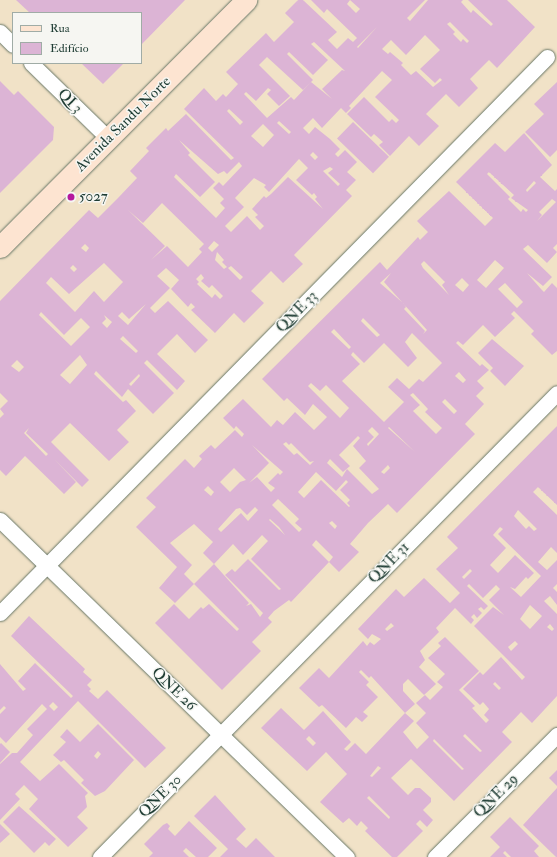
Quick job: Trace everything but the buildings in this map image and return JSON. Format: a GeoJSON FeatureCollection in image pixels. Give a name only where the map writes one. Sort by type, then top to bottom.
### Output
{"type":"FeatureCollection","features":[{"type":"Feature","properties":{"kind":"main road","name":"Avenida Sandu Norte"},"geometry":{"type":"LineString","coordinates":[[0,247],[109,140],[246,0]]}},
{"type":"Feature","properties":{"kind":"street"},"geometry":{"type":"LineString","coordinates":[[0,32],[12,44]]}},
{"type":"Feature","properties":{"kind":"street","name":"QNE 33"},"geometry":{"type":"LineString","coordinates":[[0,612],[47,566],[546,57]]}},
{"type":"Feature","properties":{"kind":"street","name":"QI 3"},"geometry":{"type":"LineString","coordinates":[[32,64],[109,140]]}},
{"type":"Feature","properties":{"kind":"street","name":"QNE 31"},"geometry":{"type":"LineString","coordinates":[[221,734],[557,393]]}},
{"type":"Feature","properties":{"kind":"street","name":"QNE 26"},"geometry":{"type":"LineString","coordinates":[[0,520],[348,857]]}},
{"type":"Feature","properties":{"kind":"street","name":"QNE 30"},"geometry":{"type":"LineString","coordinates":[[100,857],[221,734]]}},
{"type":"Feature","properties":{"kind":"street","name":"QNE 29"},"geometry":{"type":"LineString","coordinates":[[435,857],[557,735]]}},
{"type":"Feature","properties":{"kind":"place","name":"5027"},"geometry":{"type":"Point","coordinates":[71,197]}}]}
